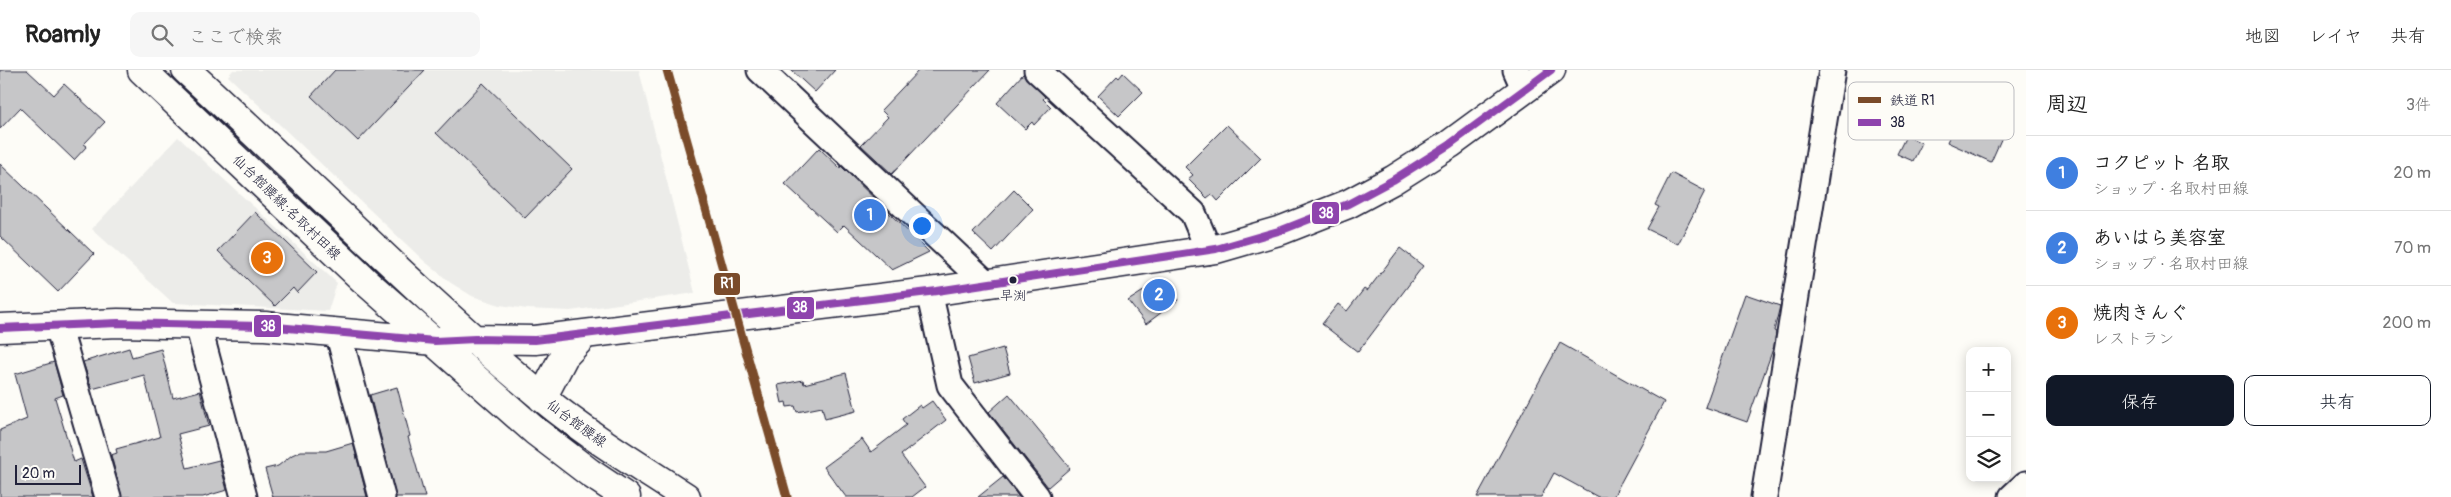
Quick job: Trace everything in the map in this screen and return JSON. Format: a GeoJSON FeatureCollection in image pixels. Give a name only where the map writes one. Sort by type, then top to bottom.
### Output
{"type":"FeatureCollection","features":[{"type":"Feature","properties":{"kind":"main road","name":"仙台館腰線;名取村田線"},"geometry":{"type":"LineString","coordinates":[[142,70],[365,281],[435,341]]}},
{"type":"Feature","properties":{"kind":"main road"},"geometry":{"type":"LineString","coordinates":[[186,70],[398,270],[475,339]]}},
{"type":"Feature","properties":{"kind":"main road"},"geometry":{"type":"LineString","coordinates":[[0,328],[118,323],[265,326],[435,341],[475,339],[535,340],[929,292],[1209,251],[1282,230],[1348,204],[1393,180],[1450,144],[1520,79],[1551,70]]}},
{"type":"Feature","properties":{"kind":"main road"},"geometry":{"type":"LineString","coordinates":[[542,398],[564,356],[585,334]]}},
{"type":"Feature","properties":{"kind":"main road","name":"仙台館腰線"},"geometry":{"type":"LineString","coordinates":[[475,339],[542,398],[624,457],[686,497]]}},
{"type":"Feature","properties":{"kind":"main road"},"geometry":{"type":"LineString","coordinates":[[435,341],[535,431],[590,473],[626,497]]}},
{"type":"Feature","properties":{"kind":"street"},"geometry":{"type":"LineString","coordinates":[[760,70],[987,284]]}},
{"type":"Feature","properties":{"kind":"street"},"geometry":{"type":"LineString","coordinates":[[1037,70],[1193,213],[1209,251]]}},
{"type":"Feature","properties":{"kind":"street"},"geometry":{"type":"LineString","coordinates":[[1764,497],[1832,70]]}},
{"type":"Feature","properties":{"kind":"street"},"geometry":{"type":"LineString","coordinates":[[929,292],[950,385],[1037,497]]}},
{"type":"Feature","properties":{"kind":"street"},"geometry":{"type":"LineString","coordinates":[[198,325],[244,497]]}},
{"type":"Feature","properties":{"kind":"street"},"geometry":{"type":"LineString","coordinates":[[58,326],[108,497]]}},
{"type":"Feature","properties":{"kind":"street"},"geometry":{"type":"LineString","coordinates":[[338,332],[382,497]]}},
{"type":"Feature","properties":{"kind":"street"},"geometry":{"type":"LineString","coordinates":[[2012,497],[2026,484]]}},
{"type":"Feature","properties":{"kind":"shaded area"},"geometry":{"type":"Polygon","coordinates":[[[233,70],[639,70],[695,293],[570,311],[527,309],[500,305],[472,296],[451,283],[423,260],[228,76],[233,70]]]}},
{"type":"Feature","properties":{"kind":"shaded area"},"geometry":{"type":"Polygon","coordinates":[[[178,137],[337,283],[328,311],[173,303],[92,229],[178,137]]]}},
{"type":"Feature","properties":{"kind":"building"},"geometry":{"type":"Polygon","coordinates":[[[0,70],[27,70],[54,95],[64,84],[105,122],[84,144],[87,146],[74,160],[20,108],[0,129],[0,70]]]}},
{"type":"Feature","properties":{"kind":"building"},"geometry":{"type":"Polygon","coordinates":[[[335,70],[425,70],[358,141],[311,96],[335,70]]]}},
{"type":"Feature","properties":{"kind":"building"},"geometry":{"type":"Polygon","coordinates":[[[791,70],[835,70],[815,92],[791,70]]]}},
{"type":"Feature","properties":{"kind":"building"},"geometry":{"type":"Polygon","coordinates":[[[919,70],[990,70],[892,174],[861,145],[888,117],[881,110],[919,70]]]}},
{"type":"Feature","properties":{"kind":"building"},"geometry":{"type":"Polygon","coordinates":[[[1123,73],[1143,92],[1119,116],[1098,96],[1117,76],[1119,78],[1123,73]]]}},
{"type":"Feature","properties":{"kind":"building"},"geometry":{"type":"Polygon","coordinates":[[[1023,74],[1045,97],[1043,99],[1051,107],[1034,125],[1032,122],[1025,129],[997,103],[1023,74]]]}},
{"type":"Feature","properties":{"kind":"building"},"geometry":{"type":"Polygon","coordinates":[[[483,83],[572,169],[525,218],[436,133],[483,83]]]}},
{"type":"Feature","properties":{"kind":"building"},"geometry":{"type":"Polygon","coordinates":[[[1227,125],[1261,158],[1218,201],[1212,194],[1207,198],[1188,179],[1193,175],[1185,167],[1227,125]]]}},
{"type":"Feature","properties":{"kind":"building"},"geometry":{"type":"Polygon","coordinates":[[[1904,140],[1915,140],[1922,143],[1913,161],[1897,154],[1904,140]]]}},
{"type":"Feature","properties":{"kind":"building"},"geometry":{"type":"Polygon","coordinates":[[[1948,140],[2001,140],[1991,162],[1947,142],[1948,140]]]}},
{"type":"Feature","properties":{"kind":"building"},"geometry":{"type":"Polygon","coordinates":[[[819,148],[840,168],[841,166],[929,252],[892,270],[844,225],[837,232],[785,184],[819,148]]]}},
{"type":"Feature","properties":{"kind":"building"},"geometry":{"type":"Polygon","coordinates":[[[0,164],[94,254],[58,292],[0,236],[0,164]]]}},
{"type":"Feature","properties":{"kind":"building"},"geometry":{"type":"Polygon","coordinates":[[[1671,173],[1705,191],[1678,244],[1647,229],[1659,207],[1655,205],[1671,173]]]}},
{"type":"Feature","properties":{"kind":"building"},"geometry":{"type":"Polygon","coordinates":[[[1014,190],[1033,209],[993,252],[973,233],[1014,190]]]}},
{"type":"Feature","properties":{"kind":"building"},"geometry":{"type":"Polygon","coordinates":[[[255,212],[317,272],[297,293],[293,288],[275,306],[218,251],[255,212]]]}},
{"type":"Feature","properties":{"kind":"building"},"geometry":{"type":"Polygon","coordinates":[[[1400,248],[1423,266],[1358,352],[1322,324],[1338,304],[1347,311],[1364,289],[1367,291],[1400,248]]]}},
{"type":"Feature","properties":{"kind":"building"},"geometry":{"type":"Polygon","coordinates":[[[1162,279],[1178,300],[1146,324],[1128,301],[1162,279]]]}},
{"type":"Feature","properties":{"kind":"building"},"geometry":{"type":"Polygon","coordinates":[[[1745,294],[1780,306],[1774,331],[1776,332],[1774,346],[1747,422],[1705,407],[1745,294]]]}},
{"type":"Feature","properties":{"kind":"building"},"geometry":{"type":"Polygon","coordinates":[[[1560,343],[1664,402],[1613,497],[1598,497],[1554,473],[1541,497],[1477,497],[1560,343]]]}},
{"type":"Feature","properties":{"kind":"building"},"geometry":{"type":"Polygon","coordinates":[[[129,348],[132,357],[161,349],[173,398],[200,391],[209,426],[178,434],[187,468],[219,460],[227,490],[203,497],[122,497],[111,455],[117,453],[116,449],[160,437],[144,375],[92,389],[83,362],[129,348]]]}},
{"type":"Feature","properties":{"kind":"building"},"geometry":{"type":"Polygon","coordinates":[[[1003,348],[1010,373],[975,383],[968,358],[1003,348]]]}},
{"type":"Feature","properties":{"kind":"building"},"geometry":{"type":"Polygon","coordinates":[[[54,362],[63,395],[55,398],[74,462],[81,459],[93,497],[0,497],[0,430],[27,419],[15,374],[54,362]]]}},
{"type":"Feature","properties":{"kind":"building"},"geometry":{"type":"Polygon","coordinates":[[[846,373],[856,411],[825,419],[822,407],[797,412],[795,406],[787,407],[786,402],[782,403],[778,385],[803,380],[804,384],[846,373]]]}},
{"type":"Feature","properties":{"kind":"building"},"geometry":{"type":"Polygon","coordinates":[[[397,387],[410,436],[408,437],[425,497],[396,497],[370,395],[397,387]]]}},
{"type":"Feature","properties":{"kind":"building"},"geometry":{"type":"Polygon","coordinates":[[[1009,394],[1070,468],[1048,487],[989,412],[1009,394]]]}},
{"type":"Feature","properties":{"kind":"building"},"geometry":{"type":"Polygon","coordinates":[[[932,401],[946,420],[901,455],[925,487],[912,497],[846,497],[824,467],[862,439],[871,452],[906,425],[902,419],[920,405],[922,408],[932,401]]]}},
{"type":"Feature","properties":{"kind":"building"},"geometry":{"type":"Polygon","coordinates":[[[353,443],[367,497],[273,497],[265,469],[278,466],[292,455],[301,451],[326,451],[353,443]]]}},
{"type":"Feature","properties":{"kind":"building"},"geometry":{"type":"Polygon","coordinates":[[[1003,477],[1019,497],[978,497],[1003,477]]]}},
{"type":"Feature","properties":{"kind":"rail line","name":"R1"},"geometry":{"type":"LineString","coordinates":[[667,70],[787,497]]}},
{"type":"Feature","properties":{"kind":"transit line","name":"38"},"geometry":{"type":"LineString","coordinates":[[0,328],[118,323],[265,326],[435,341],[475,339],[535,340],[937,291],[1216,249],[1282,230],[1348,204],[1393,180],[1450,144],[1551,70]]}},
{"type":"Feature","properties":{"kind":"place","name":"コクピット 名取"},"geometry":{"type":"Point","coordinates":[870,215]}},
{"type":"Feature","properties":{"kind":"place","name":"焼肉きんぐ"},"geometry":{"type":"Point","coordinates":[267,258]}},
{"type":"Feature","properties":{"kind":"place","name":"早渕"},"geometry":{"type":"Point","coordinates":[1013,280]}},
{"type":"Feature","properties":{"kind":"place","name":"あいはら美容室"},"geometry":{"type":"Point","coordinates":[1159,295]}}]}
